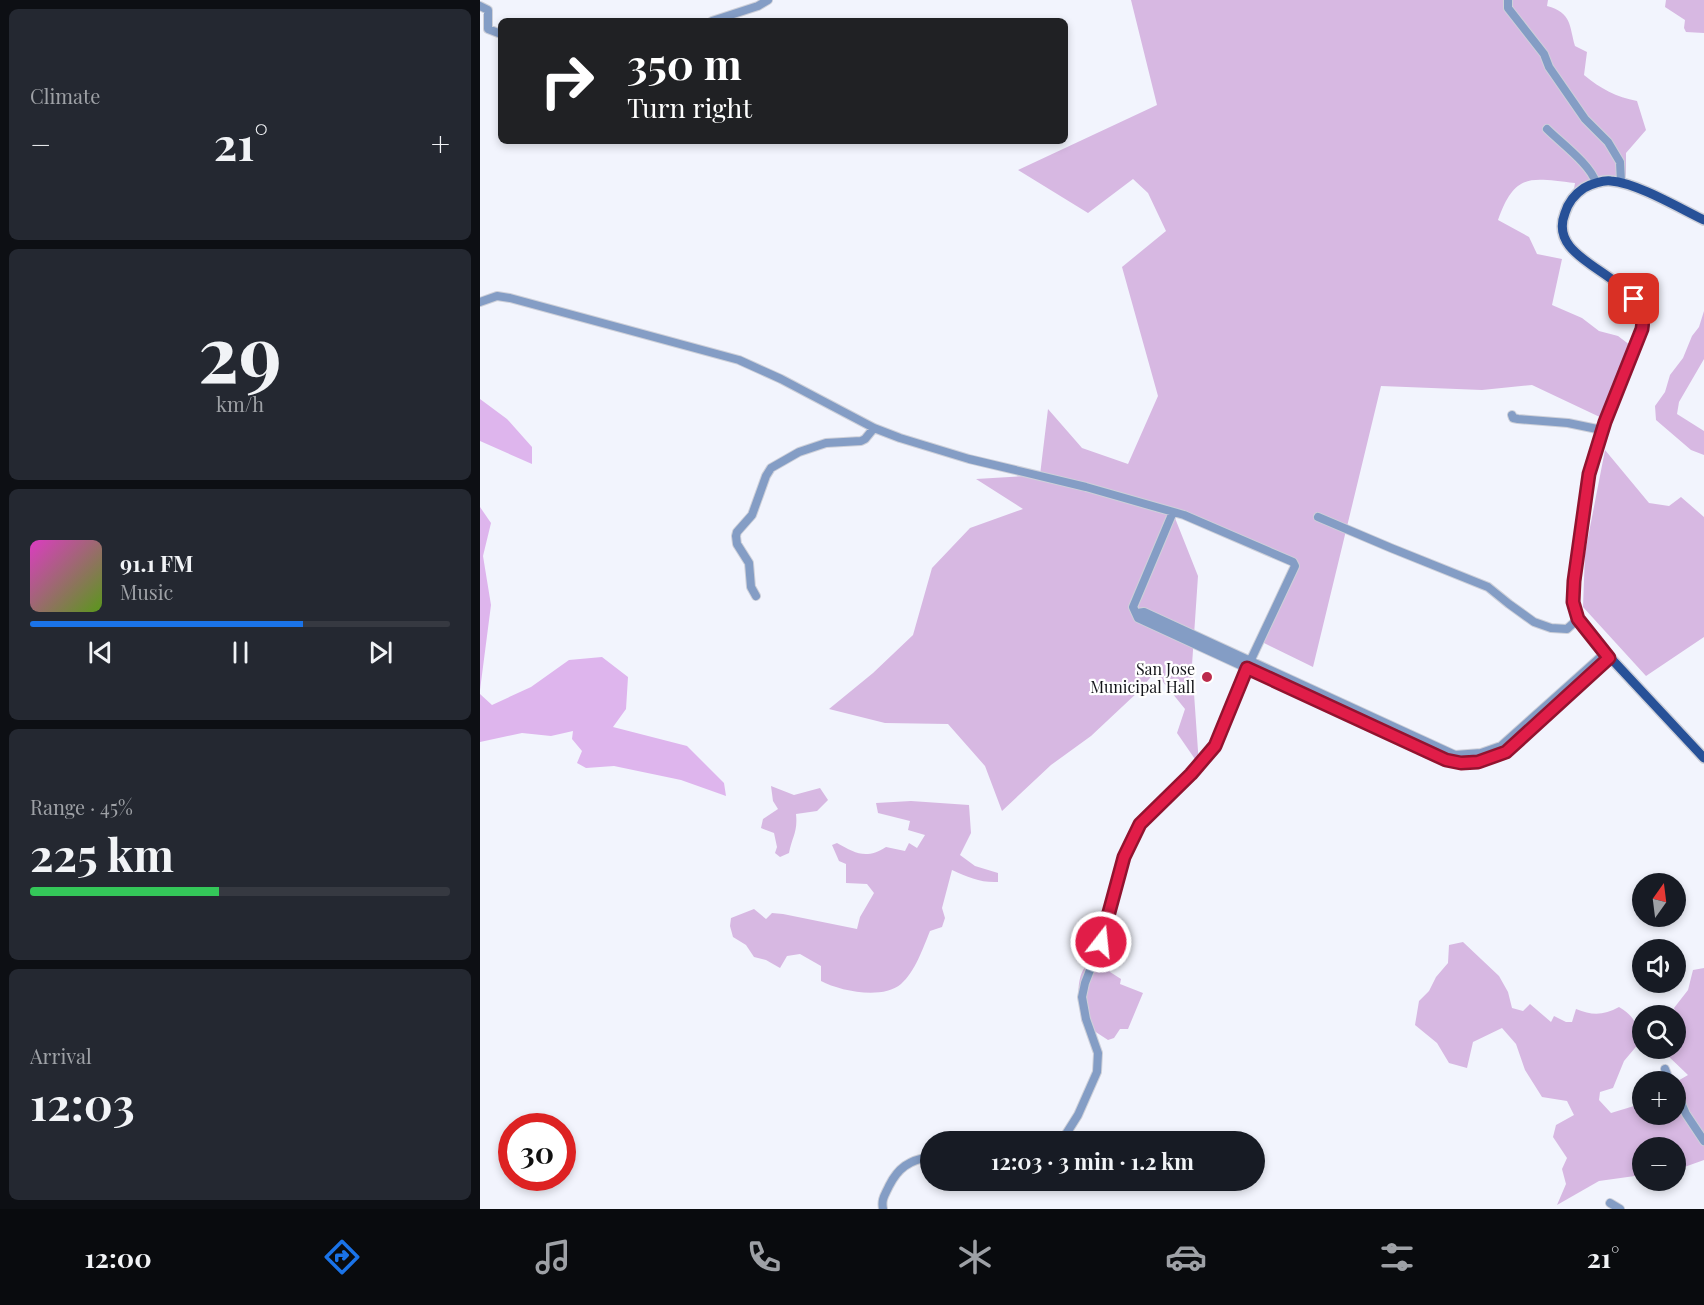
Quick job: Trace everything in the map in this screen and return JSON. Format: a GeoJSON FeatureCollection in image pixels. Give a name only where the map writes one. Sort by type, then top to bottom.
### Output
{"type":"FeatureCollection","features":[{"type":"Feature","properties":{"kind":"main road"},"geometry":{"type":"LineString","coordinates":[[1704,220],[1621,182],[1608,181],[1584,188],[1568,205],[1563,218],[1562,233],[1566,245],[1612,279],[1634,299],[1641,309],[1643,319],[1642,329],[1602,430],[1589,474],[1573,602],[1578,619],[1607,655],[1637,684],[1704,758]]}},
{"type":"Feature","properties":{"kind":"street"},"geometry":{"type":"LineString","coordinates":[[721,18],[758,6],[768,0]]}},
{"type":"Feature","properties":{"kind":"street"},"geometry":{"type":"LineString","coordinates":[[1508,0],[1508,8],[1544,54],[1549,67],[1585,119],[1608,142],[1620,162],[1621,182]]}},
{"type":"Feature","properties":{"kind":"street"},"geometry":{"type":"LineString","coordinates":[[480,6],[488,10],[488,29],[498,33]]}},
{"type":"Feature","properties":{"kind":"street"},"geometry":{"type":"LineString","coordinates":[[1547,129],[1588,167],[1596,183]]}},
{"type":"Feature","properties":{"kind":"street"},"geometry":{"type":"LineString","coordinates":[[480,302],[497,296],[510,298],[739,360],[781,379],[874,428],[969,459],[1058,479],[1184,515],[1293,562],[1295,566],[1249,664],[1215,746],[1191,774],[1140,824],[1124,857],[1101,942],[1082,997],[1086,1019],[1098,1053],[1097,1072],[1078,1115],[1068,1131]]}},
{"type":"Feature","properties":{"kind":"street"},"geometry":{"type":"LineString","coordinates":[[1512,415],[1513,418],[1518,419],[1568,423],[1602,430]]}},
{"type":"Feature","properties":{"kind":"street"},"geometry":{"type":"LineString","coordinates":[[756,596],[752,587],[749,562],[737,544],[736,536],[739,528],[752,515],[771,468],[799,452],[826,443],[861,441],[874,428]]}},
{"type":"Feature","properties":{"kind":"street"},"geometry":{"type":"LineString","coordinates":[[1173,512],[1133,610],[1137,613],[1144,612],[1249,664],[1455,755],[1468,756],[1501,746],[1607,655]]}},
{"type":"Feature","properties":{"kind":"street"},"geometry":{"type":"LineString","coordinates":[[1318,517],[1488,587],[1534,621],[1551,628],[1568,629],[1578,619]]}},
{"type":"Feature","properties":{"kind":"street"},"geometry":{"type":"LineString","coordinates":[[1686,1114],[1704,1141]]}},
{"type":"Feature","properties":{"kind":"street"},"geometry":{"type":"LineString","coordinates":[[883,1209],[882,1200],[894,1174],[908,1164],[920,1160]]}},
{"type":"Feature","properties":{"kind":"street"},"geometry":{"type":"LineString","coordinates":[[1610,1203],[1620,1209]]}},
{"type":"Feature","properties":{"kind":"shaded area"},"geometry":{"type":"Polygon","coordinates":[[[1131,0],[1548,0],[1547,6],[1561,12],[1568,21],[1575,46],[1587,52],[1584,75],[1609,92],[1637,101],[1646,130],[1626,153],[1624,183],[1596,183],[1572,200],[1575,183],[1546,180],[1526,182],[1511,193],[1498,220],[1529,237],[1537,254],[1562,259],[1552,305],[1582,318],[1599,331],[1618,336],[1630,345],[1604,419],[1532,385],[1482,390],[1381,386],[1313,667],[1260,641],[1294,566],[1173,513],[1198,576],[1192,665],[1199,765],[1177,733],[1185,709],[1155,672],[1139,691],[1091,736],[1051,765],[1002,811],[985,766],[948,724],[885,723],[829,709],[873,673],[913,635],[932,568],[970,528],[1023,509],[976,479],[1040,475],[1048,409],[1082,448],[1128,464],[1158,396],[1122,267],[1166,231],[1148,193],[1133,179],[1088,213],[1018,170],[1157,105],[1131,0]]]}},
{"type":"Feature","properties":{"kind":"shaded area"},"geometry":{"type":"Polygon","coordinates":[[[1666,0],[1704,0],[1704,33],[1686,32],[1685,20],[1665,7],[1666,0]]]}},
{"type":"Feature","properties":{"kind":"shaded area"},"geometry":{"type":"Polygon","coordinates":[[[1704,311],[1704,359],[1679,402],[1677,414],[1704,431],[1704,455],[1691,450],[1656,420],[1655,406],[1665,392],[1670,375],[1683,358],[1692,336],[1699,327],[1704,311]]]}},
{"type":"Feature","properties":{"kind":"shaded area"},"geometry":{"type":"Polygon","coordinates":[[[480,399],[507,419],[532,447],[532,464],[480,441],[480,399]]]}},
{"type":"Feature","properties":{"kind":"shaded area"},"geometry":{"type":"Polygon","coordinates":[[[1605,450],[1649,503],[1669,506],[1681,497],[1704,517],[1704,637],[1646,676],[1583,607],[1585,553],[1605,450]]]}},
{"type":"Feature","properties":{"kind":"shaded area"},"geometry":{"type":"Polygon","coordinates":[[[480,507],[491,523],[483,556],[491,605],[480,690],[480,507]]]}},
{"type":"Feature","properties":{"kind":"shaded area"},"geometry":{"type":"Polygon","coordinates":[[[602,657],[628,677],[626,709],[613,727],[687,746],[724,783],[726,796],[681,780],[614,766],[586,768],[577,763],[582,751],[572,739],[573,731],[551,736],[522,733],[480,742],[480,694],[492,705],[531,687],[569,660],[602,657]]]}},
{"type":"Feature","properties":{"kind":"shaded area"},"geometry":{"type":"Polygon","coordinates":[[[771,786],[794,795],[820,788],[828,800],[817,811],[796,814],[795,830],[789,853],[780,857],[775,853],[777,847],[774,833],[761,828],[763,819],[778,809],[773,801],[771,786]]]}},
{"type":"Feature","properties":{"kind":"shaded area"},"geometry":{"type":"Polygon","coordinates":[[[911,801],[969,805],[971,833],[960,855],[975,866],[998,873],[998,882],[980,880],[952,870],[942,908],[945,918],[942,927],[930,931],[914,966],[901,984],[893,989],[872,993],[839,988],[821,981],[821,966],[800,954],[787,956],[780,968],[766,960],[754,957],[746,945],[733,937],[730,926],[731,918],[754,909],[766,919],[772,913],[783,914],[857,929],[860,917],[874,893],[867,884],[846,883],[846,864],[839,861],[832,845],[837,843],[861,854],[872,853],[886,847],[905,851],[909,843],[917,848],[925,835],[908,830],[910,821],[878,813],[876,803],[911,801]]]}},
{"type":"Feature","properties":{"kind":"shaded area"},"geometry":{"type":"Polygon","coordinates":[[[1463,942],[1499,976],[1508,992],[1512,1008],[1523,1011],[1530,1004],[1551,1022],[1554,1016],[1566,1022],[1572,1022],[1576,1009],[1598,1014],[1619,1007],[1629,1014],[1632,1017],[1632,1052],[1624,1061],[1613,1088],[1600,1092],[1599,1100],[1611,1113],[1632,1107],[1632,1125],[1686,1125],[1686,1076],[1688,1075],[1671,1059],[1686,1059],[1686,1005],[1676,1005],[1688,990],[1693,970],[1704,968],[1704,1160],[1686,1166],[1686,1137],[1632,1137],[1632,1176],[1599,1181],[1557,1205],[1566,1184],[1562,1169],[1567,1158],[1553,1137],[1556,1125],[1574,1115],[1567,1101],[1542,1097],[1525,1070],[1516,1044],[1502,1028],[1473,1042],[1467,1068],[1449,1063],[1437,1043],[1415,1025],[1419,1001],[1429,991],[1436,977],[1448,963],[1449,945],[1463,942]]]}},
{"type":"Feature","properties":{"kind":"shaded area"},"geometry":{"type":"Polygon","coordinates":[[[1101,955],[1112,964],[1110,972],[1121,979],[1120,984],[1143,993],[1128,1029],[1120,1029],[1114,1038],[1108,1040],[1082,1023],[1079,1003],[1081,974],[1092,960],[1101,955]]]}},
{"type":"Feature","properties":{"kind":"place","name":"San Jose Municipal Hall"},"geometry":{"type":"Point","coordinates":[1207,677]}},
{"type":"Feature","properties":{"kind":"route"},"geometry":{"type":"LineString","coordinates":[[1101,942],[1124,857],[1140,824],[1191,774],[1215,746],[1247,668],[1446,760],[1461,763],[1478,762],[1506,752],[1609,658],[1578,619],[1573,602],[1574,581],[1589,474],[1605,422],[1642,329],[1641,309],[1634,299]]}}]}
